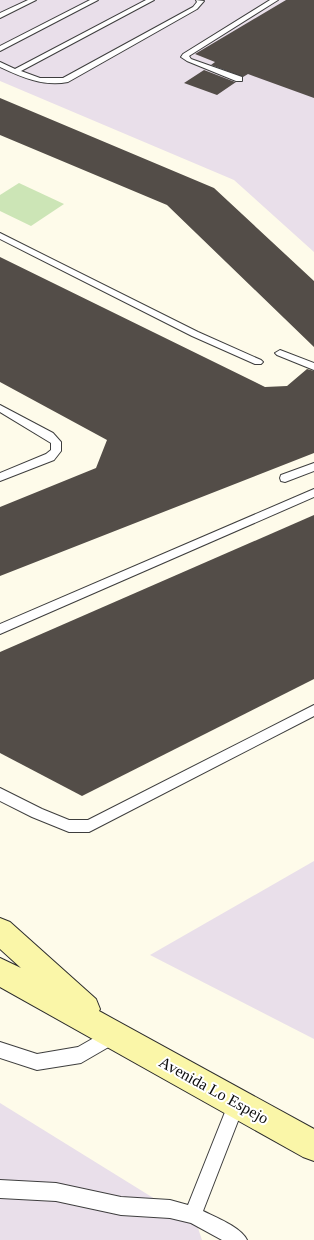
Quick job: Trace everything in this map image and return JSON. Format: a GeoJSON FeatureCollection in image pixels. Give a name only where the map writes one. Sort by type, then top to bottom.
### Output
{"type":"FeatureCollection","features":[{"type":"Feature","properties":{"kind":"main road","name":"Avenida Lo Espejo"},"geometry":{"type":"LineString","coordinates":[[0,931],[113,1034]]}},
{"type":"Feature","properties":{"kind":"main road","name":"Avenida Lo Espejo"},"geometry":{"type":"LineString","coordinates":[[0,972],[314,1146]]}},
{"type":"Feature","properties":{"kind":"lane"},"geometry":{"type":"LineString","coordinates":[[0,16],[34,0]]}},
{"type":"Feature","properties":{"kind":"lane"},"geometry":{"type":"LineString","coordinates":[[0,49],[95,0]]}},
{"type":"Feature","properties":{"kind":"lane"},"geometry":{"type":"LineString","coordinates":[[16,71],[152,0]]}},
{"type":"Feature","properties":{"kind":"lane"},"geometry":{"type":"LineString","coordinates":[[0,64],[31,78],[57,82],[65,80],[195,8],[201,1],[199,0]]}},
{"type":"Feature","properties":{"kind":"lane"},"geometry":{"type":"LineString","coordinates":[[239,79],[189,60],[185,55],[275,0]]}},
{"type":"Feature","properties":{"kind":"lane"},"geometry":{"type":"LineString","coordinates":[[0,236],[195,334],[258,362]]}},
{"type":"Feature","properties":{"kind":"lane"},"geometry":{"type":"LineString","coordinates":[[280,353],[314,367]]}},
{"type":"Feature","properties":{"kind":"lane"},"geometry":{"type":"LineString","coordinates":[[0,408],[49,436],[56,442],[56,451],[50,457],[0,477]]}},
{"type":"Feature","properties":{"kind":"lane"},"geometry":{"type":"LineString","coordinates":[[285,478],[314,467]]}},
{"type":"Feature","properties":{"kind":"lane"},"geometry":{"type":"LineString","coordinates":[[0,629],[314,493]]}},
{"type":"Feature","properties":{"kind":"lane"},"geometry":{"type":"LineString","coordinates":[[0,794],[37,813],[69,826],[89,826],[314,710]]}},
{"type":"Feature","properties":{"kind":"lane"},"geometry":{"type":"LineString","coordinates":[[0,1050],[37,1062],[81,1055],[113,1034]]}},
{"type":"Feature","properties":{"kind":"lane"},"geometry":{"type":"LineString","coordinates":[[192,1215],[206,1183],[236,1103]]}},
{"type":"Feature","properties":{"kind":"lane"},"geometry":{"type":"LineString","coordinates":[[0,1189],[56,1192],[121,1206],[170,1209],[192,1215],[212,1224],[238,1240]]}},
{"type":"Feature","properties":{"kind":"shaded area"},"geometry":{"type":"Polygon","coordinates":[[[0,0],[314,0],[314,252],[234,180],[0,81],[0,0]]]}},
{"type":"Feature","properties":{"kind":"shaded area"},"geometry":{"type":"Polygon","coordinates":[[[314,861],[314,1039],[150,955],[314,861]]]}},
{"type":"Feature","properties":{"kind":"shaded area"},"geometry":{"type":"Polygon","coordinates":[[[0,1103],[197,1225],[202,1240],[0,1240],[0,1103]]]}},
{"type":"Feature","properties":{"kind":"green space"},"geometry":{"type":"Polygon","coordinates":[[[19,183],[64,204],[31,226],[0,211],[0,195],[19,183]]]}},
{"type":"Feature","properties":{"kind":"building"},"geometry":{"type":"Polygon","coordinates":[[[286,0],[314,0],[314,98],[248,74],[243,77],[211,65],[215,62],[195,54],[286,0]]]}},
{"type":"Feature","properties":{"kind":"building"},"geometry":{"type":"Polygon","coordinates":[[[204,70],[236,82],[217,95],[184,83],[204,70]]]}},
{"type":"Feature","properties":{"kind":"building"},"geometry":{"type":"Polygon","coordinates":[[[0,98],[214,188],[314,281],[314,347],[167,205],[0,135],[0,98]]]}},
{"type":"Feature","properties":{"kind":"building"},"geometry":{"type":"Polygon","coordinates":[[[0,257],[265,387],[287,386],[307,369],[314,371],[314,453],[0,576],[0,507],[96,468],[107,440],[0,382],[0,257]]]}},
{"type":"Feature","properties":{"kind":"building"},"geometry":{"type":"Polygon","coordinates":[[[314,515],[314,679],[82,796],[0,753],[0,652],[314,515]]]}}]}
